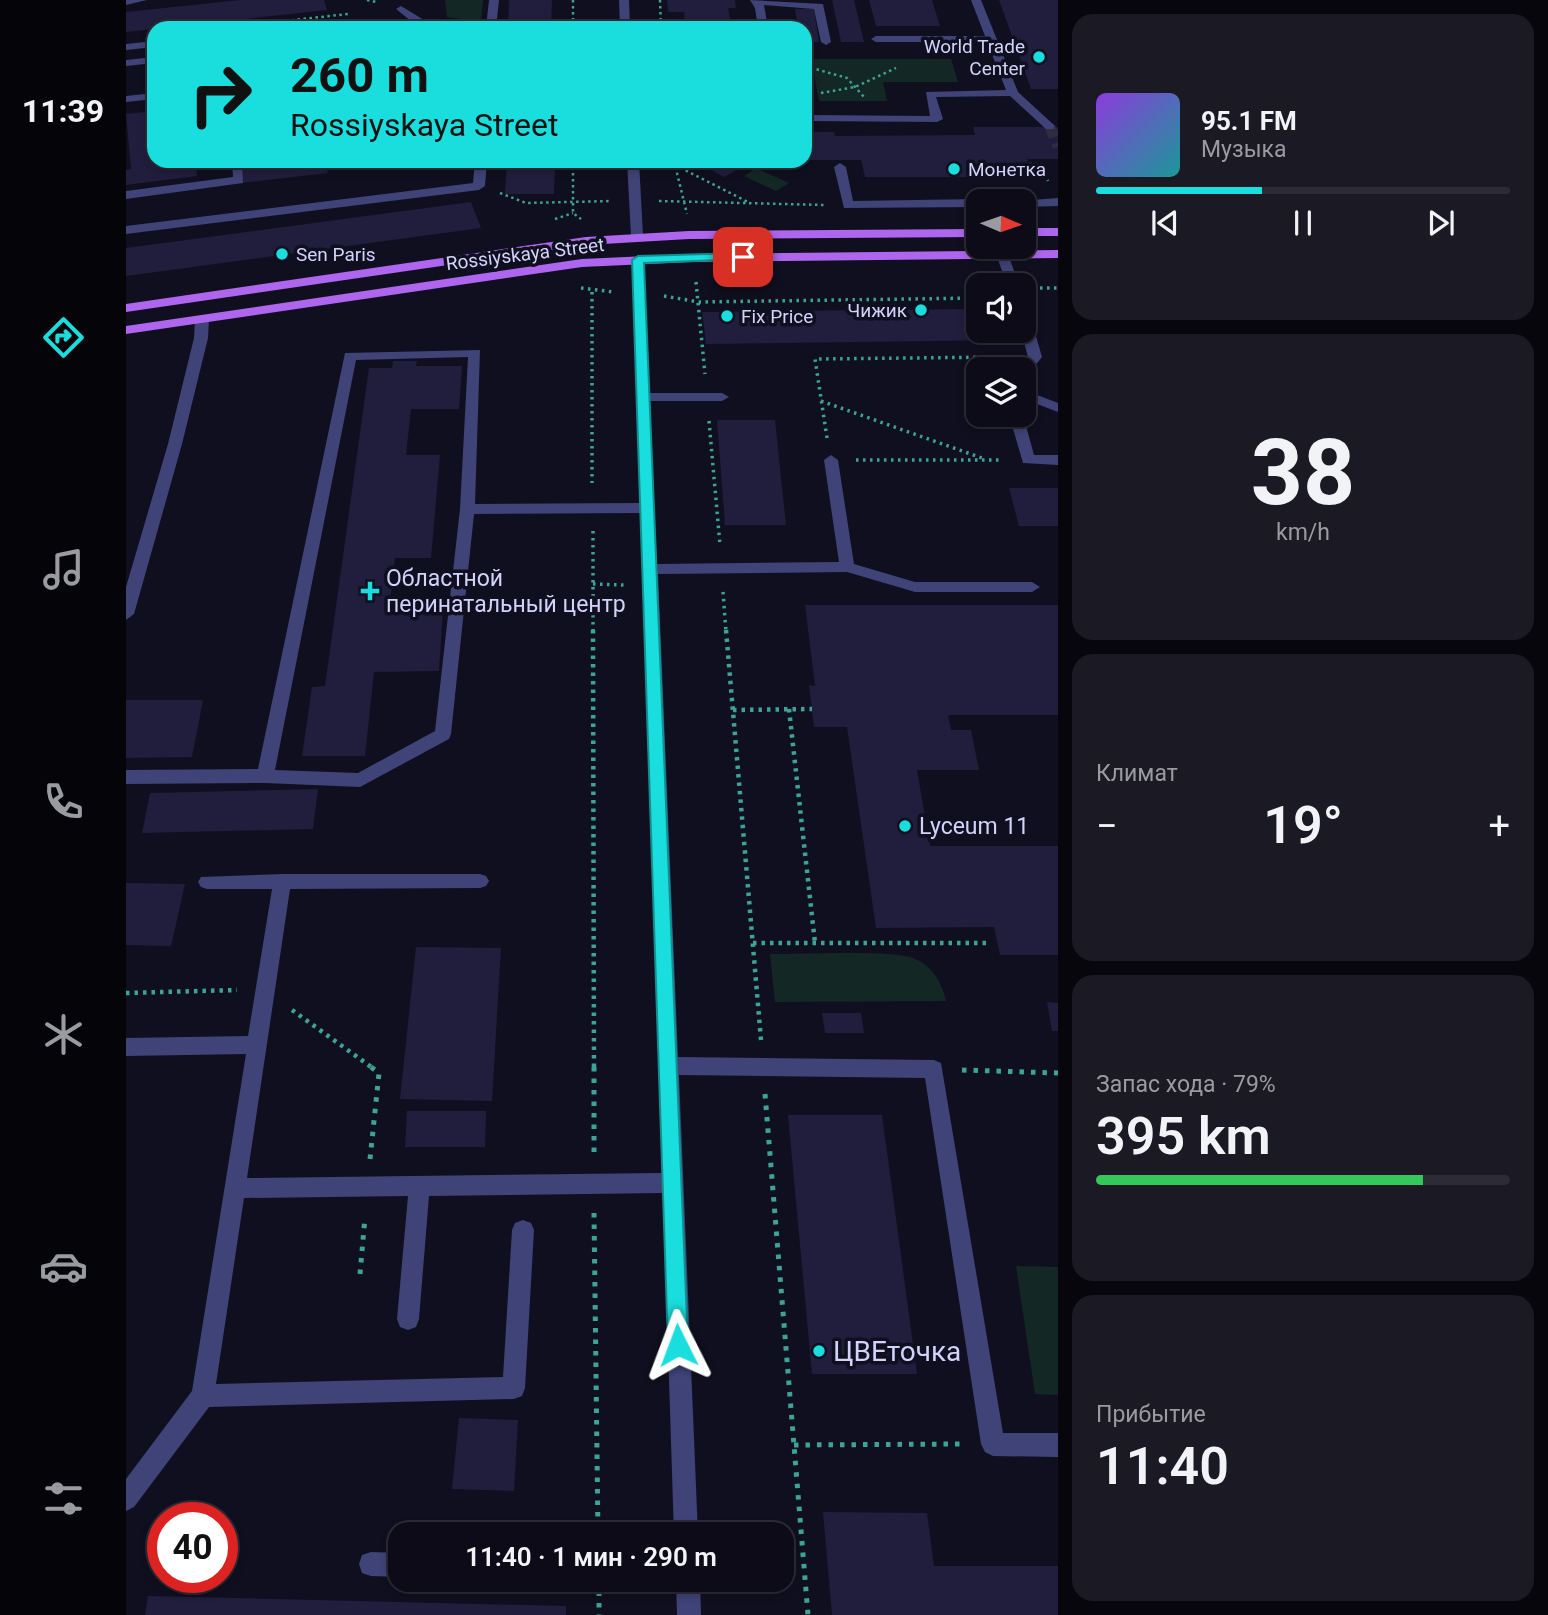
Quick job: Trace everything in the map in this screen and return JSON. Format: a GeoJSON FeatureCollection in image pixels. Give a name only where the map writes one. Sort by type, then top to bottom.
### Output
{"type":"FeatureCollection","features":[{"type":"Feature","properties":{"kind":"main road"},"geometry":{"type":"LineString","coordinates":[[1036,232],[1058,232]]}},
{"type":"Feature","properties":{"kind":"main road","name":"Rossiyskaya Street"},"geometry":{"type":"LineString","coordinates":[[126,307],[637,236],[966,233]]}},
{"type":"Feature","properties":{"kind":"main road"},"geometry":{"type":"LineString","coordinates":[[637,236],[638,260]]}},
{"type":"Feature","properties":{"kind":"main road","name":"Rossiyskaya Street"},"geometry":{"type":"LineString","coordinates":[[1036,254],[1058,254]]}},
{"type":"Feature","properties":{"kind":"main road","name":"Rossiyskaya Street"},"geometry":{"type":"LineString","coordinates":[[126,330],[582,263],[966,255]]}},
{"type":"Feature","properties":{"kind":"street"},"geometry":{"type":"LineString","coordinates":[[126,2],[142,0]]}},
{"type":"Feature","properties":{"kind":"street"},"geometry":{"type":"LineString","coordinates":[[492,21],[494,0]]}},
{"type":"Feature","properties":{"kind":"street"},"geometry":{"type":"LineString","coordinates":[[624,0],[625,21]]}},
{"type":"Feature","properties":{"kind":"street"},"geometry":{"type":"LineString","coordinates":[[976,0],[1013,93],[1050,127]]}},
{"type":"Feature","properties":{"kind":"street"},"geometry":{"type":"LineString","coordinates":[[761,21],[756,1],[819,6],[826,42]]}},
{"type":"Feature","properties":{"kind":"street"},"geometry":{"type":"LineString","coordinates":[[401,9],[418,21]]}},
{"type":"Feature","properties":{"kind":"street"},"geometry":{"type":"LineString","coordinates":[[876,39],[991,39]]}},
{"type":"Feature","properties":{"kind":"street"},"geometry":{"type":"LineString","coordinates":[[126,47],[147,45]]}},
{"type":"Feature","properties":{"kind":"street"},"geometry":{"type":"LineString","coordinates":[[126,63],[147,61]]}},
{"type":"Feature","properties":{"kind":"street"},"geometry":{"type":"LineString","coordinates":[[812,118],[937,119],[930,94],[1013,93]]}},
{"type":"Feature","properties":{"kind":"street"},"geometry":{"type":"LineString","coordinates":[[126,99],[147,97]]}},
{"type":"Feature","properties":{"kind":"street"},"geometry":{"type":"LineString","coordinates":[[840,167],[848,205],[966,203]]}},
{"type":"Feature","properties":{"kind":"street"},"geometry":{"type":"LineString","coordinates":[[126,195],[239,180],[237,168]]}},
{"type":"Feature","properties":{"kind":"street"},"geometry":{"type":"LineString","coordinates":[[126,230],[479,186],[480,168]]}},
{"type":"Feature","properties":{"kind":"street"},"geometry":{"type":"LineString","coordinates":[[633,168],[637,236]]}},
{"type":"Feature","properties":{"kind":"street"},"geometry":{"type":"LineString","coordinates":[[1036,203],[1058,202]]}},
{"type":"Feature","properties":{"kind":"street"},"geometry":{"type":"LineString","coordinates":[[638,260],[685,1522]]}},
{"type":"Feature","properties":{"kind":"street"},"geometry":{"type":"LineString","coordinates":[[126,614],[175,444],[201,338],[202,319]]}},
{"type":"Feature","properties":{"kind":"street"},"geometry":{"type":"LineString","coordinates":[[1031,343],[1035,357]]}},
{"type":"Feature","properties":{"kind":"street"},"geometry":{"type":"LineString","coordinates":[[126,777],[264,776],[360,780],[443,734],[467,509],[475,353],[350,356],[264,776]]}},
{"type":"Feature","properties":{"kind":"street"},"geometry":{"type":"LineString","coordinates":[[643,397],[715,397]]}},
{"type":"Feature","properties":{"kind":"street"},"geometry":{"type":"LineString","coordinates":[[1036,399],[1058,408]]}},
{"type":"Feature","properties":{"kind":"street"},"geometry":{"type":"LineString","coordinates":[[1019,427],[1028,460],[1058,460]]}},
{"type":"Feature","properties":{"kind":"street"},"geometry":{"type":"LineString","coordinates":[[831,460],[847,566]]}},
{"type":"Feature","properties":{"kind":"street"},"geometry":{"type":"LineString","coordinates":[[467,509],[647,509]]}},
{"type":"Feature","properties":{"kind":"street"},"geometry":{"type":"LineString","coordinates":[[649,569],[847,566],[915,587],[1032,587]]}},
{"type":"Feature","properties":{"kind":"street"},"geometry":{"type":"LineString","coordinates":[[126,1499],[203,1396],[282,881]]}},
{"type":"Feature","properties":{"kind":"street"},"geometry":{"type":"LineString","coordinates":[[207,882],[480,881]]}},
{"type":"Feature","properties":{"kind":"street"},"geometry":{"type":"LineString","coordinates":[[126,1047],[255,1045]]}},
{"type":"Feature","properties":{"kind":"street"},"geometry":{"type":"LineString","coordinates":[[667,1066],[933,1069],[993,1444],[1058,1445]]}},
{"type":"Feature","properties":{"kind":"street"},"geometry":{"type":"LineString","coordinates":[[234,1188],[671,1182]]}},
{"type":"Feature","properties":{"kind":"street"},"geometry":{"type":"LineString","coordinates":[[408,1319],[419,1186]]}},
{"type":"Feature","properties":{"kind":"street"},"geometry":{"type":"LineString","coordinates":[[203,1396],[514,1388],[523,1230]]}},
{"type":"Feature","properties":{"kind":"street"},"geometry":{"type":"LineString","coordinates":[[371,1564],[388,1565]]}},
{"type":"Feature","properties":{"kind":"street"},"geometry":{"type":"LineString","coordinates":[[688,1592],[689,1615]]}},
{"type":"Feature","properties":{"kind":"path"},"geometry":{"type":"LineString","coordinates":[[573,0],[573,21]]}},
{"type":"Feature","properties":{"kind":"path"},"geometry":{"type":"LineString","coordinates":[[660,0],[661,21]]}},
{"type":"Feature","properties":{"kind":"path"},"geometry":{"type":"LineString","coordinates":[[287,21],[401,9]]}},
{"type":"Feature","properties":{"kind":"path"},"geometry":{"type":"LineString","coordinates":[[812,68],[846,78],[872,105]]}},
{"type":"Feature","properties":{"kind":"path"},"geometry":{"type":"LineString","coordinates":[[820,93],[855,87],[896,68]]}},
{"type":"Feature","properties":{"kind":"path"},"geometry":{"type":"LineString","coordinates":[[681,168],[752,204]]}},
{"type":"Feature","properties":{"kind":"path"},"geometry":{"type":"LineString","coordinates":[[577,287],[592,292],[639,292],[699,302],[966,298]]}},
{"type":"Feature","properties":{"kind":"path"},"geometry":{"type":"LineString","coordinates":[[1036,288],[1058,288]]}},
{"type":"Feature","properties":{"kind":"path"},"geometry":{"type":"LineString","coordinates":[[592,292],[594,1184],[598,1522]]}},
{"type":"Feature","properties":{"kind":"path"},"geometry":{"type":"LineString","coordinates":[[699,302],[715,397],[722,568],[808,1615]]}},
{"type":"Feature","properties":{"kind":"path"},"geometry":{"type":"LineString","coordinates":[[966,358],[815,359],[831,460],[1028,460]]}},
{"type":"Feature","properties":{"kind":"path"},"geometry":{"type":"LineString","coordinates":[[821,401],[987,460]]}},
{"type":"Feature","properties":{"kind":"path"},"geometry":{"type":"LineString","coordinates":[[733,709],[811,709]]}},
{"type":"Feature","properties":{"kind":"path"},"geometry":{"type":"LineString","coordinates":[[789,709],[815,943]]}},
{"type":"Feature","properties":{"kind":"path"},"geometry":{"type":"LineString","coordinates":[[753,943],[986,943]]}},
{"type":"Feature","properties":{"kind":"path"},"geometry":{"type":"LineString","coordinates":[[126,993],[264,989],[379,1073],[360,1274]]}},
{"type":"Feature","properties":{"kind":"path"},"geometry":{"type":"LineString","coordinates":[[933,1069],[1058,1073]]}},
{"type":"Feature","properties":{"kind":"path"},"geometry":{"type":"LineString","coordinates":[[794,1445],[993,1444]]}},
{"type":"Feature","properties":{"kind":"path"},"geometry":{"type":"LineString","coordinates":[[598,1592],[599,1615]]}},
{"type":"Feature","properties":{"kind":"green space"},"geometry":{"type":"Polygon","coordinates":[[[445,0],[483,0],[481,21],[447,17],[445,0]]]}},
{"type":"Feature","properties":{"kind":"green space"},"geometry":{"type":"Polygon","coordinates":[[[812,59],[951,59],[958,82],[883,82],[887,101],[819,101],[812,59]]]}},
{"type":"Feature","properties":{"kind":"green space"},"geometry":{"type":"Polygon","coordinates":[[[756,168],[789,183],[776,191],[744,176],[756,168]]]}},
{"type":"Feature","properties":{"kind":"green space"},"geometry":{"type":"Polygon","coordinates":[[[867,953],[904,956],[921,962],[932,971],[946,1001],[775,1002],[770,954],[867,953]]]}},
{"type":"Feature","properties":{"kind":"green space"},"geometry":{"type":"Polygon","coordinates":[[[1016,1266],[1058,1267],[1058,1395],[1035,1394],[1016,1266]]]}},
{"type":"Feature","properties":{"kind":"building"},"geometry":{"type":"Polygon","coordinates":[[[240,0],[324,0],[327,10],[226,21],[147,21],[147,30],[126,32],[126,12],[240,0]]]}},
{"type":"Feature","properties":{"kind":"building"},"geometry":{"type":"Polygon","coordinates":[[[509,0],[552,0],[551,21],[508,21],[509,0]]]}},
{"type":"Feature","properties":{"kind":"building"},"geometry":{"type":"Polygon","coordinates":[[[667,0],[735,0],[736,8],[728,8],[730,19],[724,21],[685,21],[684,12],[668,12],[667,0]]]}},
{"type":"Feature","properties":{"kind":"building"},"geometry":{"type":"Polygon","coordinates":[[[832,0],[854,0],[864,42],[841,42],[832,0]]]}},
{"type":"Feature","properties":{"kind":"building"},"geometry":{"type":"Polygon","coordinates":[[[869,0],[932,0],[940,26],[876,26],[869,0]]]}},
{"type":"Feature","properties":{"kind":"building","name":"World Trade Center"},"geometry":{"type":"Polygon","coordinates":[[[999,0],[1058,0],[1058,89],[1031,89],[999,0]]]}},
{"type":"Feature","properties":{"kind":"building"},"geometry":{"type":"Polygon","coordinates":[[[795,9],[814,9],[819,42],[812,42],[812,21],[797,21],[795,9]]]}},
{"type":"Feature","properties":{"kind":"building"},"geometry":{"type":"Polygon","coordinates":[[[147,112],[147,168],[196,168],[197,176],[126,185],[126,170],[131,169],[126,114],[147,112]]]}},
{"type":"Feature","properties":{"kind":"building"},"geometry":{"type":"Polygon","coordinates":[[[973,127],[1058,127],[1058,159],[1027,159],[1033,177],[865,177],[861,160],[812,160],[812,132],[834,132],[835,136],[975,135],[973,127]]]}},
{"type":"Feature","properties":{"kind":"building"},"geometry":{"type":"Polygon","coordinates":[[[327,168],[328,173],[241,183],[239,170],[327,168]]]}},
{"type":"Feature","properties":{"kind":"building"},"geometry":{"type":"Polygon","coordinates":[[[507,168],[555,168],[554,194],[505,194],[507,168]]]}},
{"type":"Feature","properties":{"kind":"building"},"geometry":{"type":"Polygon","coordinates":[[[707,168],[741,168],[724,177],[707,168]]]}},
{"type":"Feature","properties":{"kind":"building"},"geometry":{"type":"Polygon","coordinates":[[[471,202],[481,228],[126,276],[126,248],[471,202]]]}},
{"type":"Feature","properties":{"kind":"building"},"geometry":{"type":"Polygon","coordinates":[[[966,309],[966,341],[706,344],[702,312],[966,309]]]}},
{"type":"Feature","properties":{"kind":"building"},"geometry":{"type":"Polygon","coordinates":[[[393,361],[417,361],[416,366],[462,366],[459,409],[411,409],[406,455],[440,455],[431,558],[395,558],[389,610],[443,609],[439,671],[374,672],[365,756],[302,756],[312,687],[325,686],[369,368],[392,368],[393,361]]]}},
{"type":"Feature","properties":{"kind":"building"},"geometry":{"type":"Polygon","coordinates":[[[717,420],[775,420],[786,525],[725,525],[717,420]]]}},
{"type":"Feature","properties":{"kind":"building"},"geometry":{"type":"Polygon","coordinates":[[[1009,488],[1058,488],[1058,526],[1019,526],[1009,488]]]}},
{"type":"Feature","properties":{"kind":"building"},"geometry":{"type":"Polygon","coordinates":[[[805,605],[1058,605],[1058,715],[948,715],[951,730],[971,730],[979,770],[917,770],[930,846],[1058,846],[1058,955],[1000,955],[994,927],[876,928],[847,727],[814,727],[809,685],[815,686],[805,605]]]}},
{"type":"Feature","properties":{"kind":"building"},"geometry":{"type":"Polygon","coordinates":[[[126,700],[203,700],[192,757],[126,758],[126,700]]]}},
{"type":"Feature","properties":{"kind":"building"},"geometry":{"type":"Polygon","coordinates":[[[318,789],[313,829],[142,833],[150,793],[318,789]]]}},
{"type":"Feature","properties":{"kind":"building"},"geometry":{"type":"Polygon","coordinates":[[[126,883],[185,884],[171,946],[126,945],[126,883]]]}},
{"type":"Feature","properties":{"kind":"building"},"geometry":{"type":"Polygon","coordinates":[[[416,947],[501,948],[492,1101],[400,1099],[416,947]]]}},
{"type":"Feature","properties":{"kind":"building"},"geometry":{"type":"Polygon","coordinates":[[[1047,1002],[1058,1003],[1058,1031],[1052,1031],[1047,1002]]]}},
{"type":"Feature","properties":{"kind":"building"},"geometry":{"type":"Polygon","coordinates":[[[822,1013],[861,1013],[864,1033],[825,1033],[822,1013]]]}},
{"type":"Feature","properties":{"kind":"building"},"geometry":{"type":"Polygon","coordinates":[[[407,1111],[486,1111],[485,1147],[405,1147],[407,1111]]]}},
{"type":"Feature","properties":{"kind":"building"},"geometry":{"type":"Polygon","coordinates":[[[788,1115],[882,1115],[917,1374],[812,1374],[788,1115]]]}},
{"type":"Feature","properties":{"kind":"building"},"geometry":{"type":"Polygon","coordinates":[[[459,1418],[518,1420],[514,1491],[452,1489],[459,1418]]]}},
{"type":"Feature","properties":{"kind":"building"},"geometry":{"type":"Polygon","coordinates":[[[823,1512],[927,1513],[934,1566],[1058,1566],[1058,1615],[832,1615],[823,1512]]]}},
{"type":"Feature","properties":{"kind":"building"},"geometry":{"type":"Polygon","coordinates":[[[148,1596],[566,1606],[566,1615],[145,1615],[148,1596]]]}},
{"type":"Feature","properties":{"kind":"tunnel"},"geometry":{"type":"LineString","coordinates":[[1050,127],[1058,147]]}},
{"type":"Feature","properties":{"kind":"place","name":"World Trade Center"},"geometry":{"type":"Point","coordinates":[1039,57]}},
{"type":"Feature","properties":{"kind":"place","name":"Монетка"},"geometry":{"type":"Point","coordinates":[954,169]}},
{"type":"Feature","properties":{"kind":"place","name":"Sen Paris"},"geometry":{"type":"Point","coordinates":[282,254]}},
{"type":"Feature","properties":{"kind":"place","name":"Чижик"},"geometry":{"type":"Point","coordinates":[921,310]}},
{"type":"Feature","properties":{"kind":"place","name":"Fix Price"},"geometry":{"type":"Point","coordinates":[727,316]}},
{"type":"Feature","properties":{"kind":"place","name":"Областной перинатальный центр"},"geometry":{"type":"Point","coordinates":[370,591]}},
{"type":"Feature","properties":{"kind":"place","name":"Lyceum 11"},"geometry":{"type":"Point","coordinates":[905,826]}},
{"type":"Feature","properties":{"kind":"place","name":"ЦВЕточка"},"geometry":{"type":"Point","coordinates":[819,1351]}},
{"type":"Feature","properties":{"kind":"route"},"geometry":{"type":"LineString","coordinates":[[678,1345],[638,260],[743,257]]}}]}
